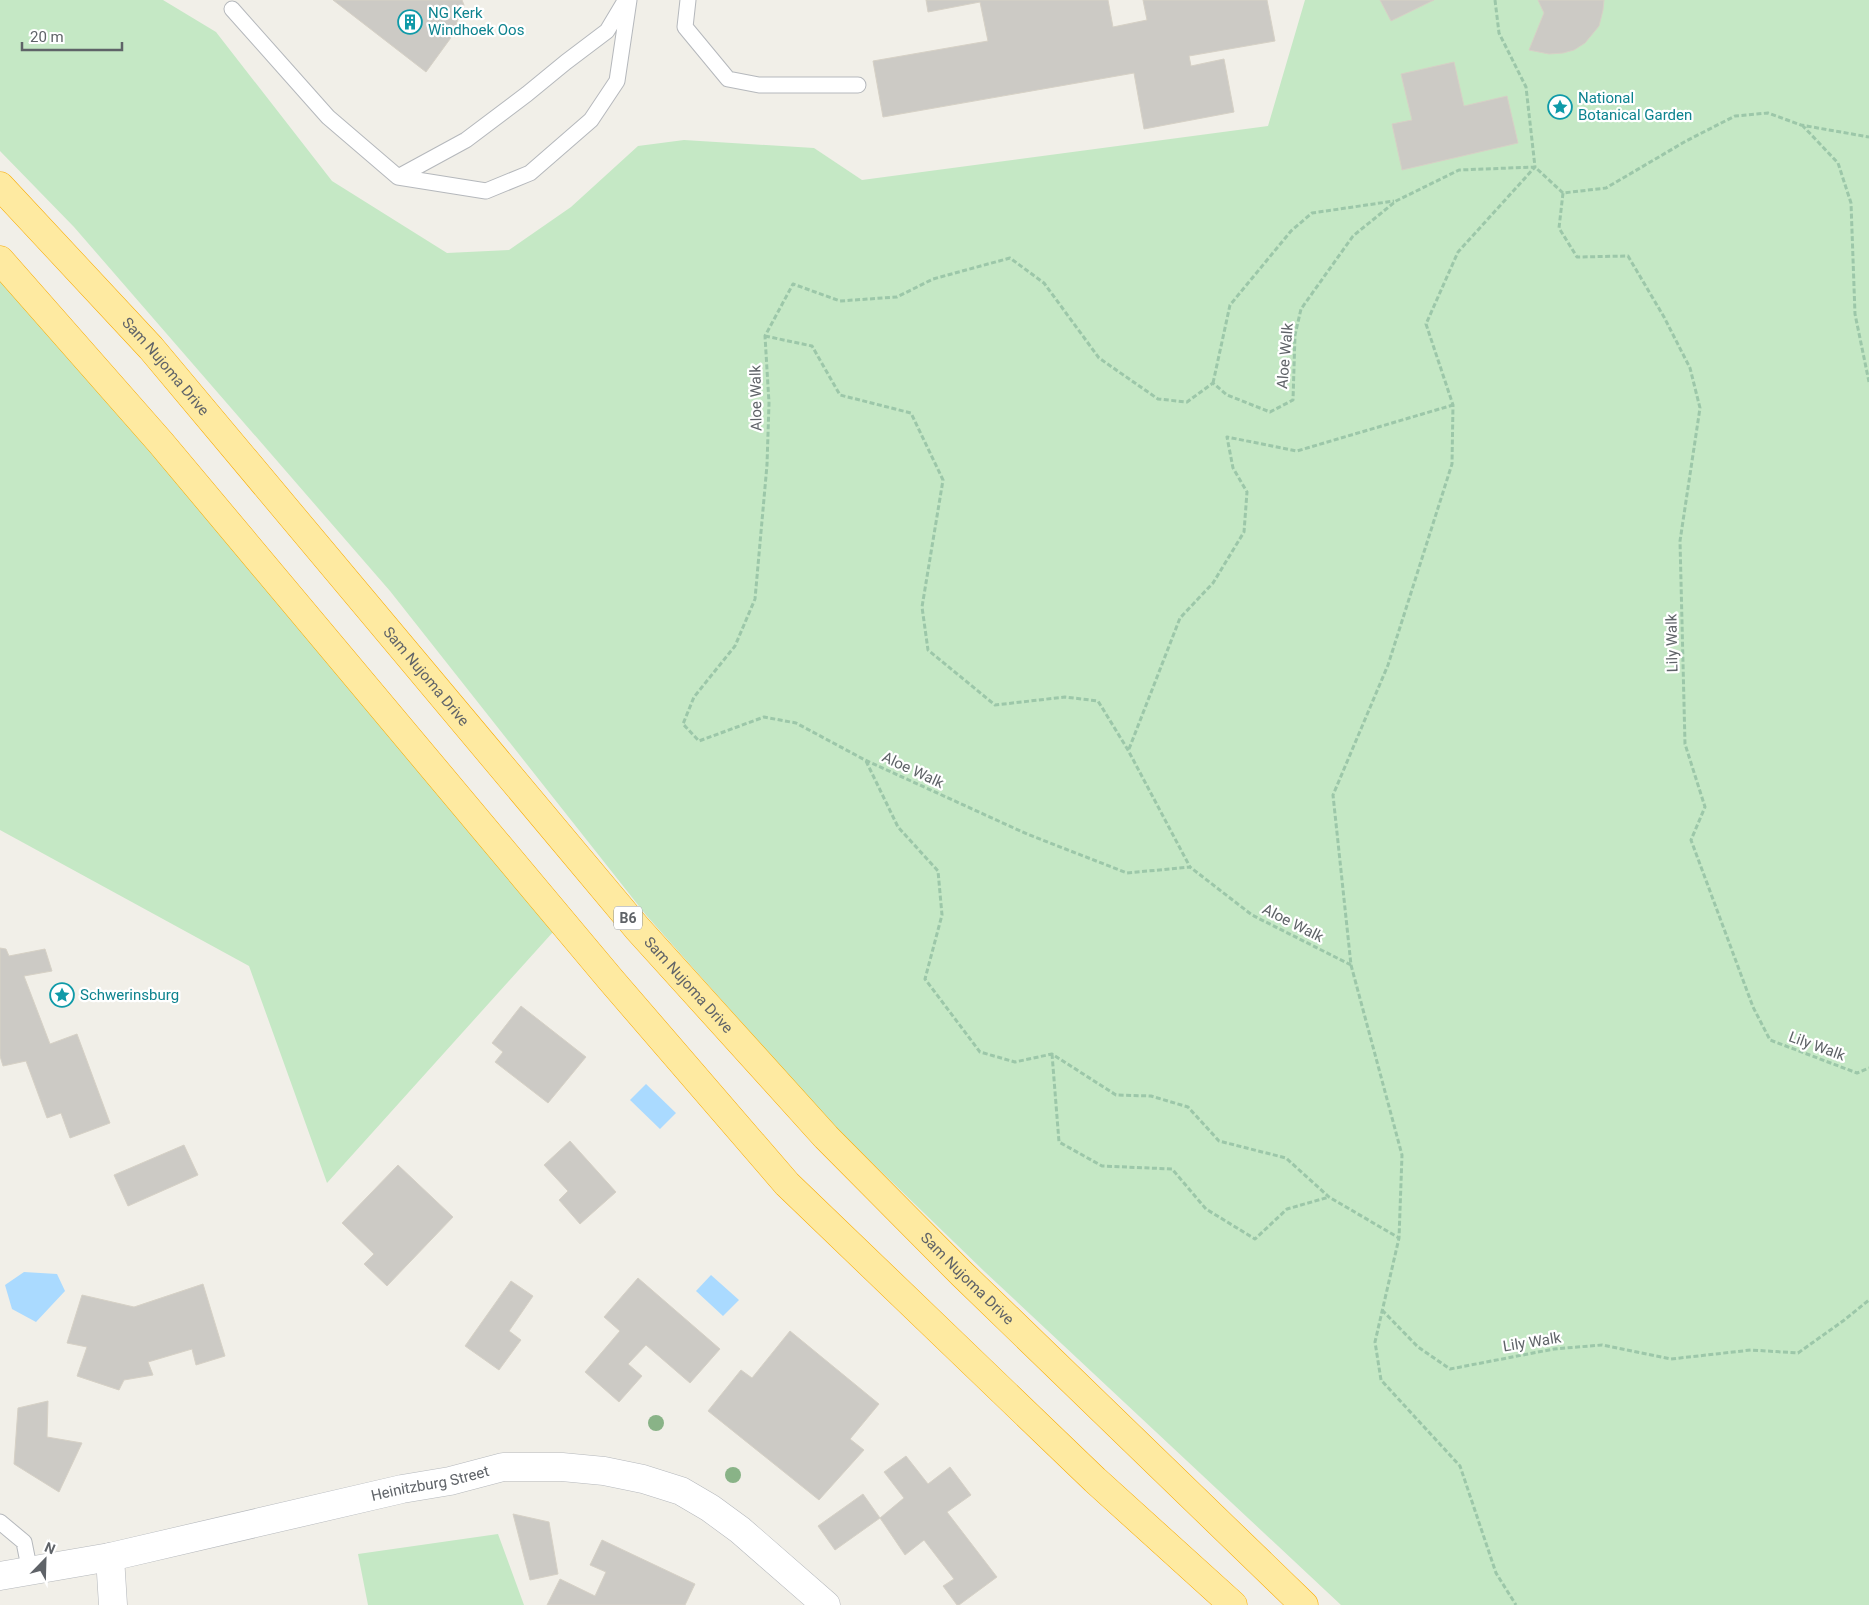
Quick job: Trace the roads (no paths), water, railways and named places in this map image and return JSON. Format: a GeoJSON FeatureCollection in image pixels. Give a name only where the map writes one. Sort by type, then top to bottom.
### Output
{"type":"FeatureCollection","features":[{"type":"Feature","properties":{"kind":"highway","name":"Sam Nujoma Drive"},"geometry":{"type":"LineString","coordinates":[[0,186],[151,348],[637,928],[826,1137],[962,1274],[1304,1605]]}},
{"type":"Feature","properties":{"kind":"highway"},"geometry":{"type":"LineString","coordinates":[[0,260],[161,443],[611,980],[787,1184],[1095,1480],[1233,1605]]}},
{"type":"Feature","properties":{"kind":"street","name":"Heinitzburg Street"},"geometry":{"type":"LineString","coordinates":[[0,1576],[110,1557],[402,1489],[450,1481],[502,1467],[562,1467],[604,1471],[644,1479],[681,1491],[710,1508],[740,1530],[826,1605]]}},
{"type":"Feature","properties":{"kind":"street"},"geometry":{"type":"LineString","coordinates":[[110,1557],[113,1605]]}},
{"type":"Feature","properties":{"kind":"lane"},"geometry":{"type":"LineString","coordinates":[[232,8],[328,117],[398,177],[486,190],[530,174],[591,120],[617,82],[627,0]]}},
{"type":"Feature","properties":{"kind":"lane"},"geometry":{"type":"LineString","coordinates":[[398,177],[466,140],[527,94],[606,31],[627,0]]}},
{"type":"Feature","properties":{"kind":"lane"},"geometry":{"type":"LineString","coordinates":[[688,0],[684,27],[728,79],[759,85],[858,85]]}},
{"type":"Feature","properties":{"kind":"lane"},"geometry":{"type":"LineString","coordinates":[[0,1522],[24,1542],[30,1572]]}},
{"type":"Feature","properties":{"kind":"water"},"geometry":{"type":"Polygon","coordinates":[[[646,1084],[676,1113],[660,1129],[630,1100],[646,1084]]]}},
{"type":"Feature","properties":{"kind":"water"},"geometry":{"type":"Polygon","coordinates":[[[24,1272],[57,1274],[65,1291],[36,1322],[12,1309],[5,1285],[24,1272]]]}},
{"type":"Feature","properties":{"kind":"water"},"geometry":{"type":"Polygon","coordinates":[[[711,1275],[739,1300],[723,1316],[696,1291],[711,1275]]]}},
{"type":"Feature","properties":{"kind":"place","name":"NG Kerk Windhoek Oos"},"geometry":{"type":"Point","coordinates":[410,22]}},
{"type":"Feature","properties":{"kind":"place","name":"National Botanical Garden"},"geometry":{"type":"Point","coordinates":[1560,107]}},
{"type":"Feature","properties":{"kind":"place","name":"Schwerinsburg"},"geometry":{"type":"Point","coordinates":[62,995]}}]}
